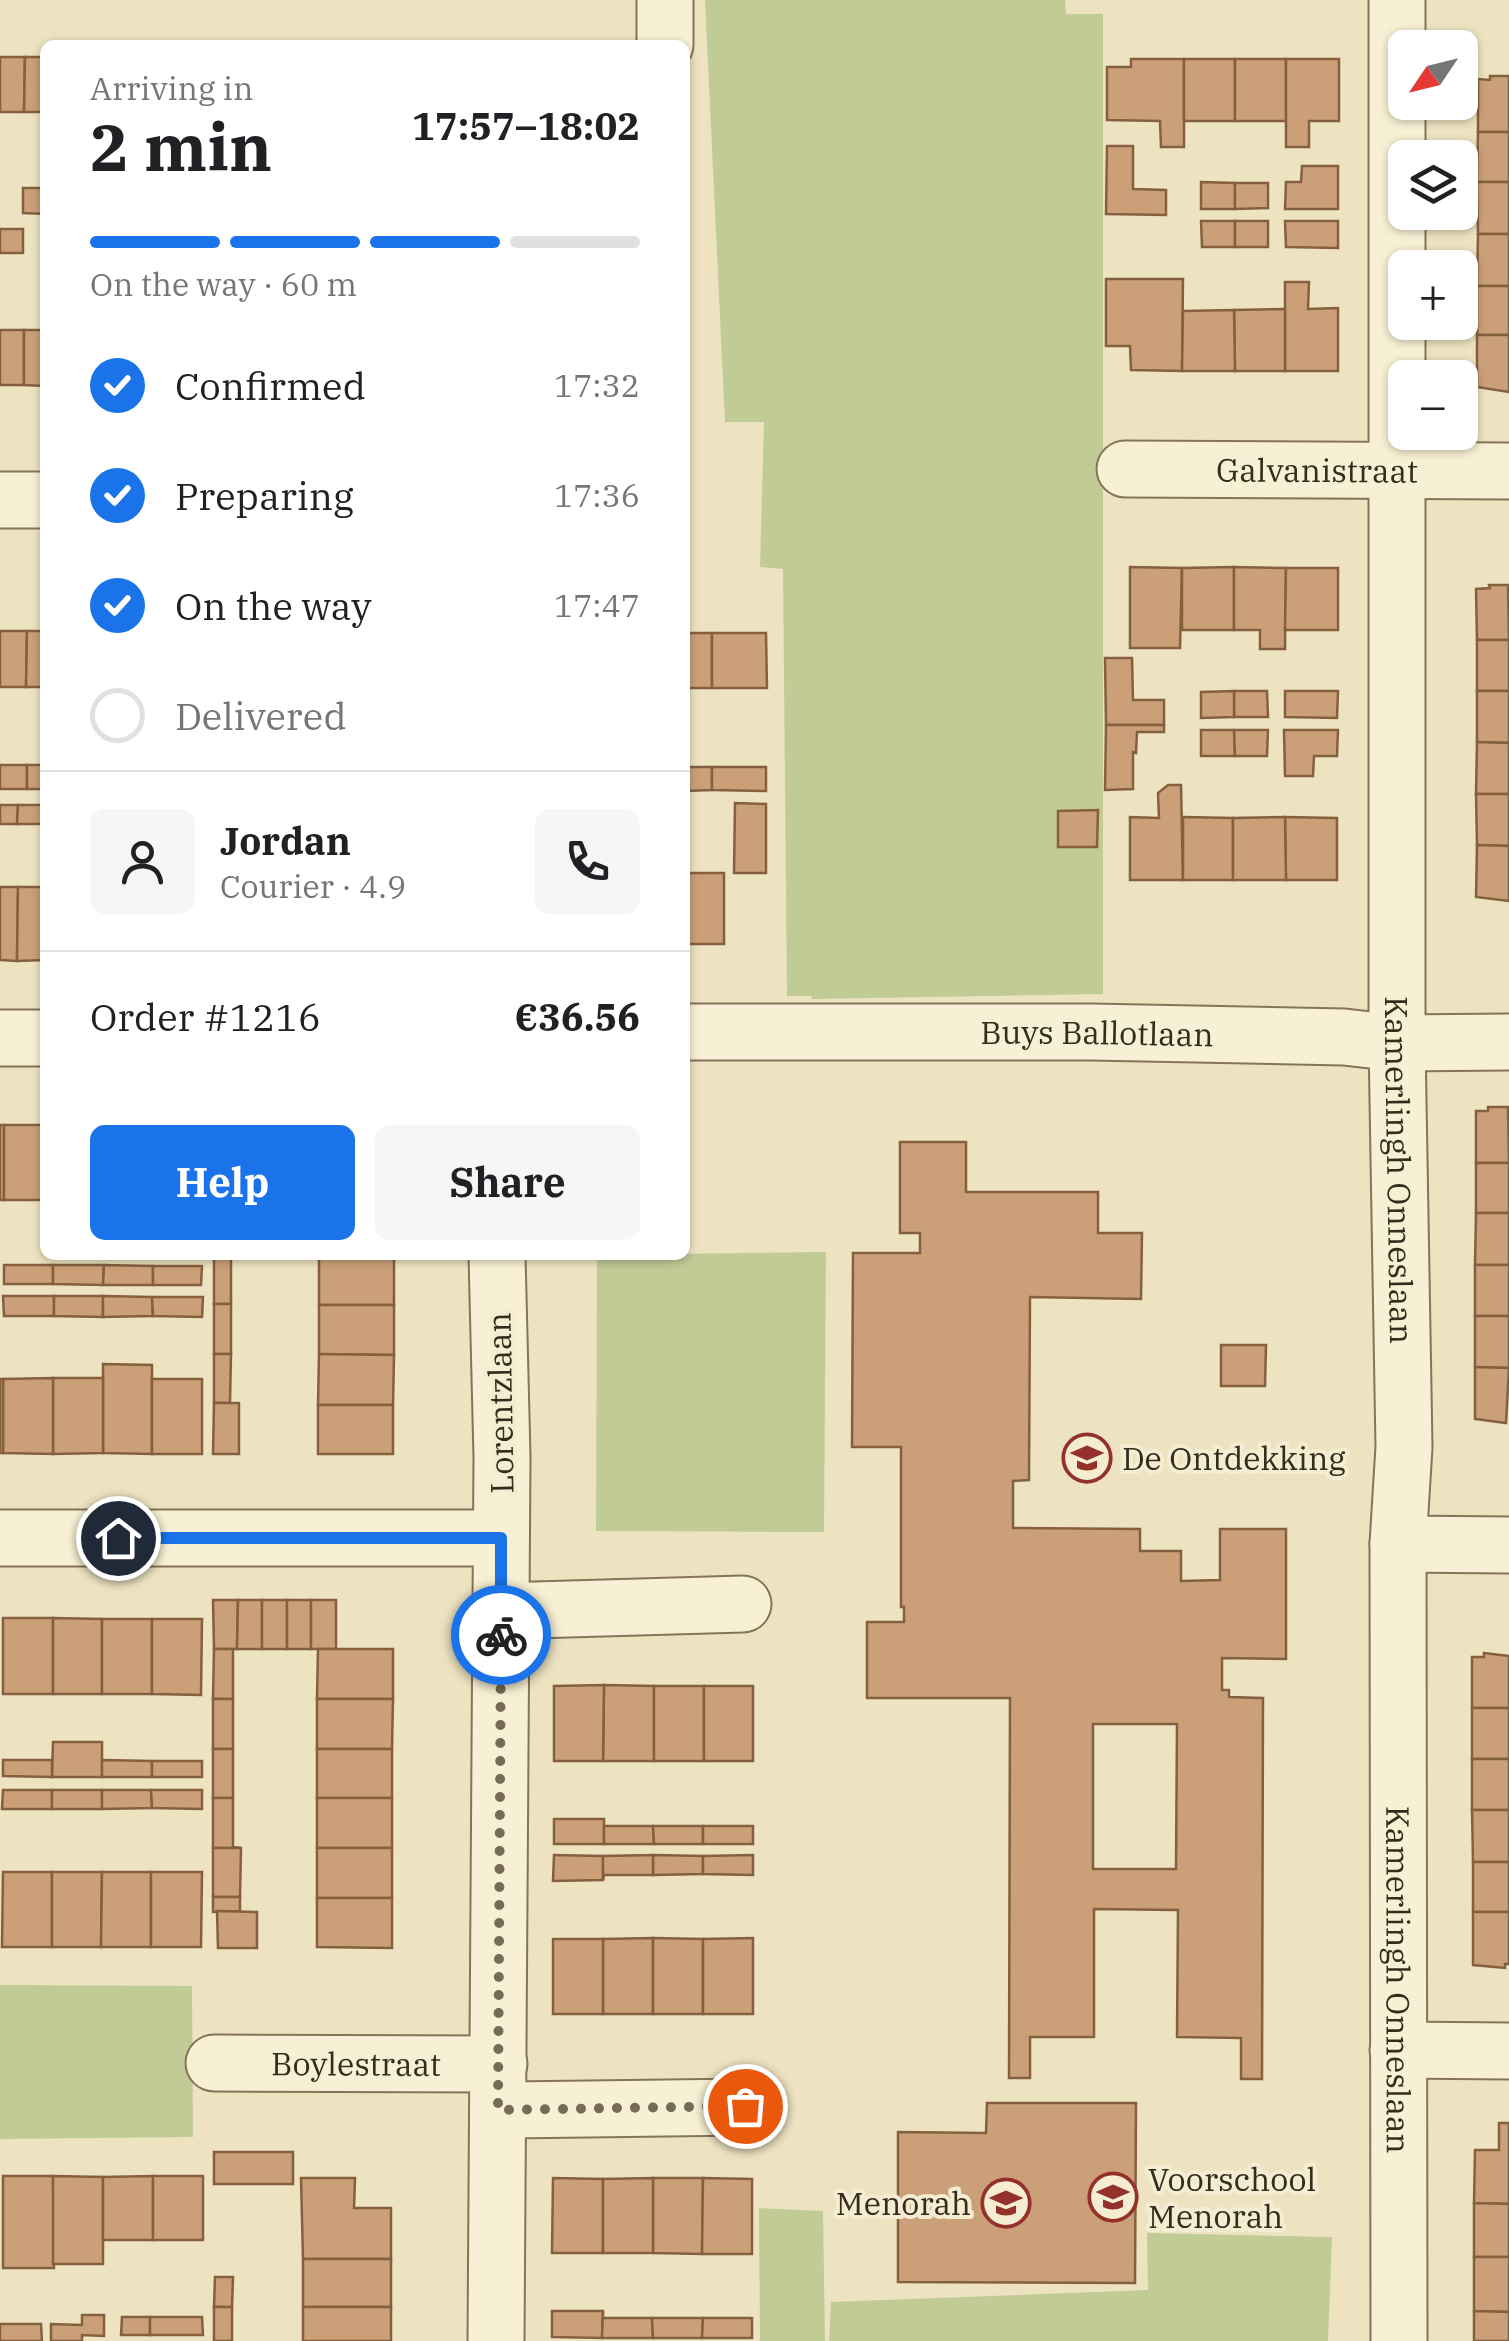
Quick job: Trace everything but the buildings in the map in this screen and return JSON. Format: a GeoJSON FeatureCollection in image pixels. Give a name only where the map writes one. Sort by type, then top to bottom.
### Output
{"type":"FeatureCollection","features":[{"type":"Feature","properties":{"kind":"street"},"geometry":{"type":"LineString","coordinates":[[666,0],[666,40]]}},
{"type":"Feature","properties":{"kind":"street","name":"Kamerlingh Onneslaan"},"geometry":{"type":"LineString","coordinates":[[1397,0],[1397,1044],[1404,1447],[1398,1544],[1398,2341]]}},
{"type":"Feature","properties":{"kind":"street","name":"Galvanistraat"},"geometry":{"type":"LineString","coordinates":[[1125,469],[1509,471]]}},
{"type":"Feature","properties":{"kind":"street"},"geometry":{"type":"LineString","coordinates":[[0,500],[40,500]]}},
{"type":"Feature","properties":{"kind":"street","name":"Buys Ballotlaan"},"geometry":{"type":"LineString","coordinates":[[690,1032],[1111,1033],[1344,1037],[1397,1044],[1509,1042]]}},
{"type":"Feature","properties":{"kind":"street"},"geometry":{"type":"LineString","coordinates":[[0,1038],[40,1038]]}},
{"type":"Feature","properties":{"kind":"street","name":"Lorentzlaan"},"geometry":{"type":"LineString","coordinates":[[496,2341],[502,1458],[497,1260]]}},
{"type":"Feature","properties":{"kind":"street"},"geometry":{"type":"LineString","coordinates":[[0,1538],[501,1538]]}},
{"type":"Feature","properties":{"kind":"street"},"geometry":{"type":"LineString","coordinates":[[1398,1544],[1509,1544]]}},
{"type":"Feature","properties":{"kind":"street"},"geometry":{"type":"LineString","coordinates":[[501,1611],[742,1604]]}},
{"type":"Feature","properties":{"kind":"street"},"geometry":{"type":"LineString","coordinates":[[1398,2050],[1509,2051]]}},
{"type":"Feature","properties":{"kind":"street","name":"Boylestraat"},"geometry":{"type":"LineString","coordinates":[[214,2063],[498,2087]]}},
{"type":"Feature","properties":{"kind":"street"},"geometry":{"type":"LineString","coordinates":[[498,2087],[745,2106]]}},
{"type":"Feature","properties":{"kind":"green space"},"geometry":{"type":"Polygon","coordinates":[[[705,0],[1065,0],[1066,14],[1103,14],[1103,994],[812,999],[787,996],[783,569],[760,567],[764,422],[725,422],[705,0]]]}},
{"type":"Feature","properties":{"kind":"green space"},"geometry":{"type":"Polygon","coordinates":[[[826,1252],[824,1532],[596,1531],[597,1260],[690,1260],[690,1254],[826,1252]]]}},
{"type":"Feature","properties":{"kind":"green space"},"geometry":{"type":"Polygon","coordinates":[[[0,1985],[192,1986],[193,2137],[0,2139],[0,1985]]]}},
{"type":"Feature","properties":{"kind":"green space"},"geometry":{"type":"Polygon","coordinates":[[[759,2208],[823,2211],[825,2341],[760,2341],[759,2208]]]}},
{"type":"Feature","properties":{"kind":"green space"},"geometry":{"type":"Polygon","coordinates":[[[1147,2233],[1332,2237],[1328,2341],[829,2341],[831,2302],[1148,2290],[1147,2233]]]}},
{"type":"Feature","properties":{"kind":"way so far"},"geometry":{"type":"LineString","coordinates":[[501,1635],[498,2110],[745,2106]]}},
{"type":"Feature","properties":{"kind":"place","name":"De Ontdekking"},"geometry":{"type":"Point","coordinates":[1087,1458]}},
{"type":"Feature","properties":{"kind":"place","name":"Voorschool Menorah"},"geometry":{"type":"Point","coordinates":[1113,2197]}},
{"type":"Feature","properties":{"kind":"place","name":"Menorah"},"geometry":{"type":"Point","coordinates":[1006,2203]}},
{"type":"Feature","properties":{"kind":"route"},"geometry":{"type":"LineString","coordinates":[[118,1538],[501,1538],[501,1635]]}}]}
